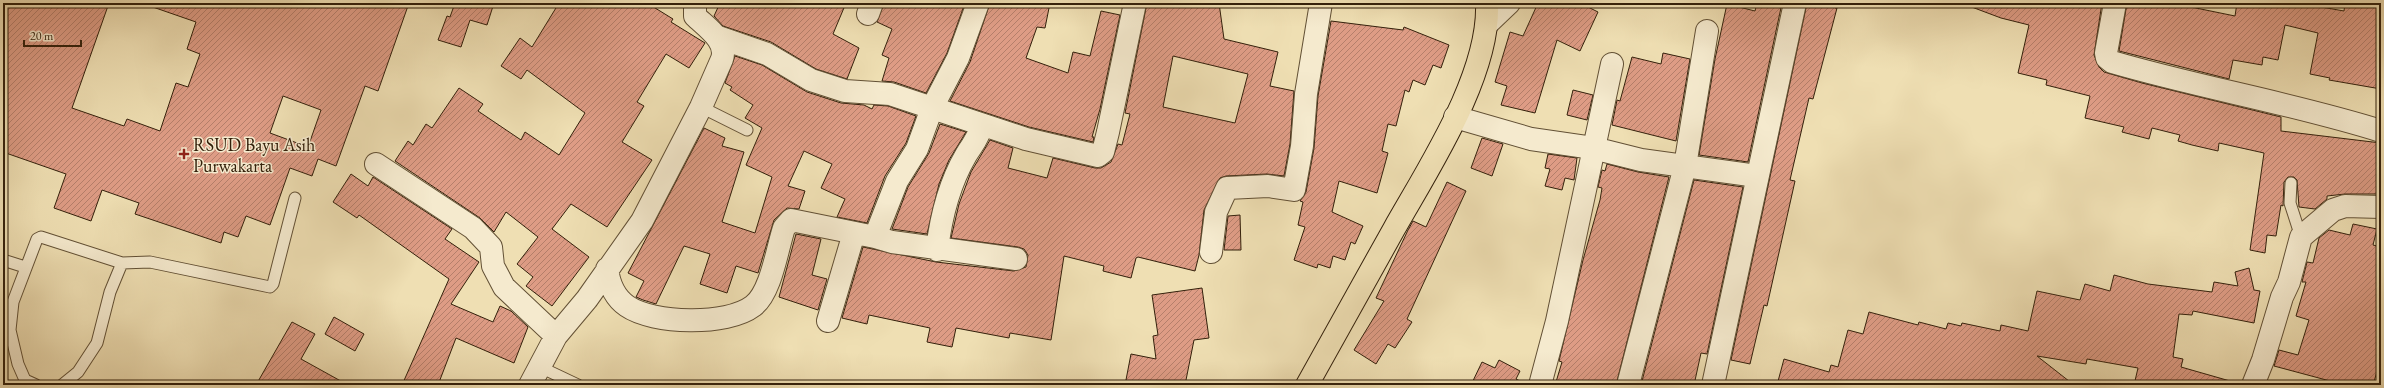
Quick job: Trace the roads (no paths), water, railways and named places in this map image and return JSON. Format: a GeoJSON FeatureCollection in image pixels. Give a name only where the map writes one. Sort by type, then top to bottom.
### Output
{"type":"FeatureCollection","features":[{"type":"Feature","properties":{"kind":"highway"},"geometry":{"type":"LineString","coordinates":[[1307,385],[1455,117],[1479,59],[1487,13]]}},
{"type":"Feature","properties":{"kind":"street"},"geometry":{"type":"LineString","coordinates":[[695,3],[695,16],[718,37],[768,54],[811,80],[845,91],[890,94],[982,125],[1064,149],[1098,156],[1108,132],[1135,3]]}},
{"type":"Feature","properties":{"kind":"street"},"geometry":{"type":"LineString","coordinates":[[828,321],[864,235],[917,149],[932,108],[958,58],[978,3]]}},
{"type":"Feature","properties":{"kind":"street"},"geometry":{"type":"LineString","coordinates":[[1211,252],[1216,212],[1227,188],[1268,186],[1294,190],[1302,146],[1306,94],[1321,3]]}},
{"type":"Feature","properties":{"kind":"street"},"geometry":{"type":"LineString","coordinates":[[1487,13],[1509,3]]}},
{"type":"Feature","properties":{"kind":"street"},"geometry":{"type":"LineString","coordinates":[[1713,385],[1795,3]]}},
{"type":"Feature","properties":{"kind":"street"},"geometry":{"type":"LineString","coordinates":[[2115,3],[2106,53],[2107,58],[2112,62],[2163,77],[2312,111],[2381,131]]}},
{"type":"Feature","properties":{"kind":"street"},"geometry":{"type":"LineString","coordinates":[[1628,385],[1685,166],[1707,31]]}},
{"type":"Feature","properties":{"kind":"street"},"geometry":{"type":"LineString","coordinates":[[535,376],[556,336],[587,299],[642,221],[701,106],[724,54],[718,37]]}},
{"type":"Feature","properties":{"kind":"street"},"geometry":{"type":"LineString","coordinates":[[1540,385],[1557,321],[1592,148],[1612,64]]}},
{"type":"Feature","properties":{"kind":"street"},"geometry":{"type":"LineString","coordinates":[[1455,117],[1531,139],[1592,148],[1640,160],[1757,176]]}},
{"type":"Feature","properties":{"kind":"street"},"geometry":{"type":"LineString","coordinates":[[937,250],[944,205],[967,154],[977,142],[982,125]]}},
{"type":"Feature","properties":{"kind":"street"},"geometry":{"type":"LineString","coordinates":[[376,164],[473,228],[492,247],[493,266],[504,287],[556,336]]}},
{"type":"Feature","properties":{"kind":"street"},"geometry":{"type":"LineString","coordinates":[[2253,385],[2263,360],[2282,297],[2289,282],[2301,237],[2333,210],[2345,206],[2381,206]]}},
{"type":"Feature","properties":{"kind":"street"},"geometry":{"type":"LineString","coordinates":[[607,269],[609,284],[620,300],[632,309],[659,316],[713,320],[744,312],[754,306],[764,294],[784,228],[791,220],[892,242],[937,250],[1016,259]]}},
{"type":"Feature","properties":{"kind":"lane"},"geometry":{"type":"LineString","coordinates":[[701,106],[747,130]]}},
{"type":"Feature","properties":{"kind":"lane"},"geometry":{"type":"LineString","coordinates":[[2291,183],[2290,203],[2301,237]]}},
{"type":"Feature","properties":{"kind":"lane"},"geometry":{"type":"LineString","coordinates":[[36,385],[24,382],[10,330],[13,302],[25,267],[37,239],[41,237],[122,263],[150,262],[270,287],[273,284],[295,198]]}},
{"type":"Feature","properties":{"kind":"lane"},"geometry":{"type":"LineString","coordinates":[[3,260],[25,267]]}},
{"type":"Feature","properties":{"kind":"lane"},"geometry":{"type":"LineString","coordinates":[[62,385],[78,372],[96,343],[110,292],[122,263]]}},
{"type":"Feature","properties":{"kind":"lane"},"geometry":{"type":"LineString","coordinates":[[535,376],[578,385]]}},
{"type":"Feature","properties":{"kind":"place","name":"RSUD Bayu Asih Purwakarta"},"geometry":{"type":"Point","coordinates":[184,154]}}]}
